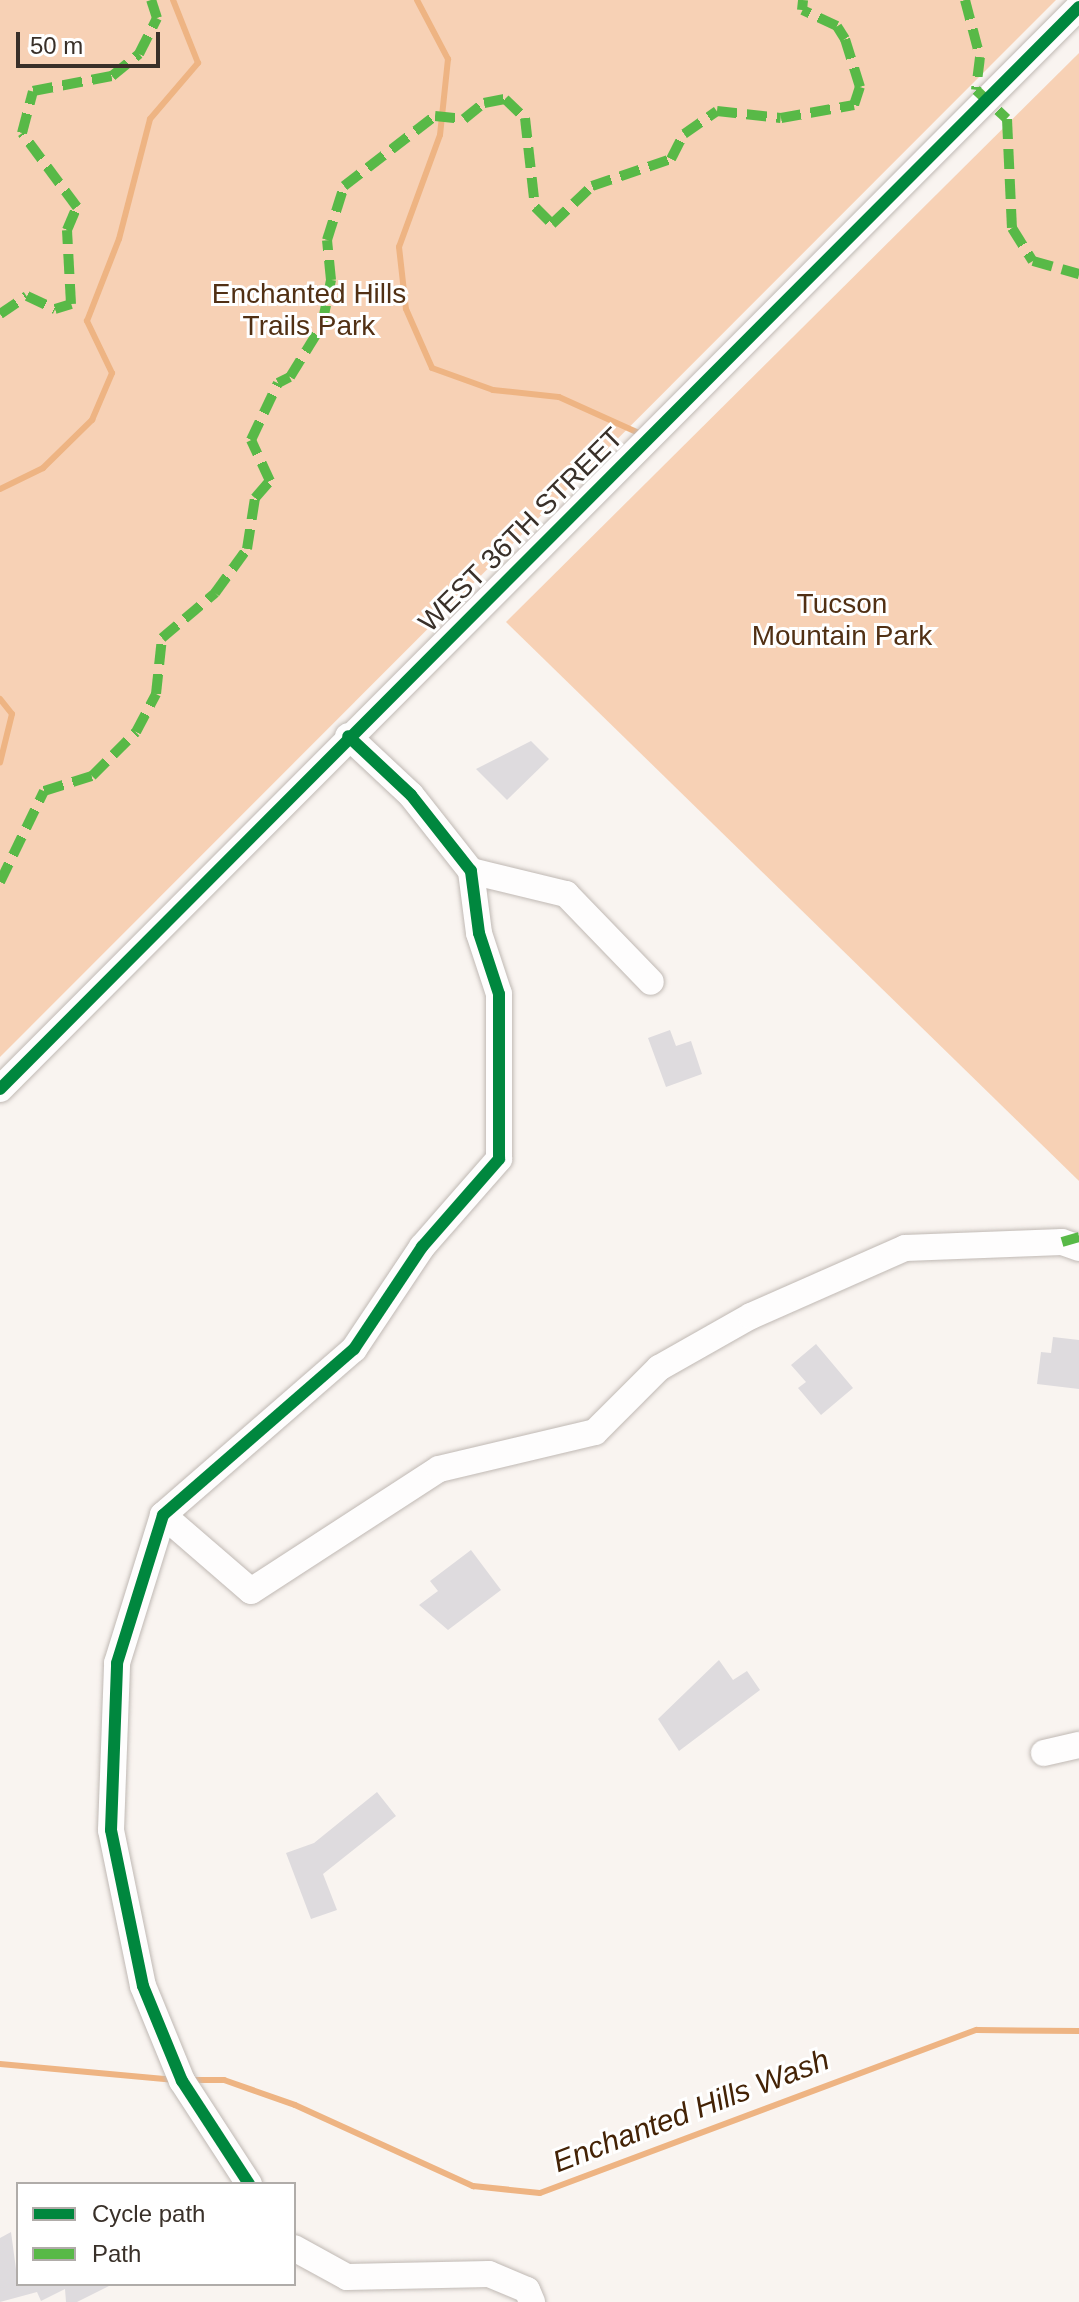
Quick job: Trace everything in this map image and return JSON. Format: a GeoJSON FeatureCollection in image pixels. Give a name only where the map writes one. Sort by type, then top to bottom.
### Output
{"type":"FeatureCollection","features":[{"type":"Feature","properties":{"kind":"street","name":"WEST 36TH STREET"},"geometry":{"type":"LineString","coordinates":[[0,1089],[348,736],[1079,7]]}},
{"type":"Feature","properties":{"kind":"street"},"geometry":{"type":"LineString","coordinates":[[248,2182],[182,2081],[143,1986],[111,1830],[117,1663],[163,1515],[354,1349],[422,1247],[499,1159],[499,994],[479,933],[471,871],[411,795],[348,736]]}},
{"type":"Feature","properties":{"kind":"street"},"geometry":{"type":"LineString","coordinates":[[471,871],[566,894],[651,982]]}},
{"type":"Feature","properties":{"kind":"street"},"geometry":{"type":"LineString","coordinates":[[163,1515],[251,1591],[439,1469],[595,1432],[659,1368],[751,1316],[905,1248],[1062,1242],[1079,1248]]}},
{"type":"Feature","properties":{"kind":"street"},"geometry":{"type":"LineString","coordinates":[[1044,1753],[1079,1745]]}},
{"type":"Feature","properties":{"kind":"street"},"geometry":{"type":"LineString","coordinates":[[296,2249],[347,2277],[489,2274],[527,2290],[532,2302]]}},
{"type":"Feature","properties":{"kind":"green space","name":"Enchanted Hills Trails Park"},"geometry":{"type":"Polygon","coordinates":[[[0,0],[1056,0],[0,1057],[0,0]]]}},
{"type":"Feature","properties":{"kind":"green space","name":"Tucson Mountain Park"},"geometry":{"type":"Polygon","coordinates":[[[1079,53],[1079,1181],[506,622],[1079,53]]]}},
{"type":"Feature","properties":{"kind":"building"},"geometry":{"type":"Polygon","coordinates":[[[531,741],[549,759],[507,800],[476,769],[531,741]]]}},
{"type":"Feature","properties":{"kind":"building"},"geometry":{"type":"Polygon","coordinates":[[[670,1030],[676,1046],[691,1041],[702,1074],[666,1087],[648,1038],[670,1030]]]}},
{"type":"Feature","properties":{"kind":"building"},"geometry":{"type":"Polygon","coordinates":[[[1053,1337],[1079,1340],[1079,1389],[1037,1384],[1041,1352],[1051,1353],[1053,1337]]]}},
{"type":"Feature","properties":{"kind":"building"},"geometry":{"type":"Polygon","coordinates":[[[816,1344],[853,1388],[821,1415],[798,1388],[806,1382],[791,1365],[816,1344]]]}},
{"type":"Feature","properties":{"kind":"building"},"geometry":{"type":"Polygon","coordinates":[[[471,1550],[501,1590],[448,1630],[419,1605],[438,1591],[430,1581],[471,1550]]]}},
{"type":"Feature","properties":{"kind":"building"},"geometry":{"type":"Polygon","coordinates":[[[719,1660],[733,1680],[747,1671],[760,1690],[679,1751],[658,1719],[719,1660]]]}},
{"type":"Feature","properties":{"kind":"building"},"geometry":{"type":"Polygon","coordinates":[[[377,1792],[396,1816],[323,1874],[337,1910],[311,1919],[286,1853],[314,1843],[377,1792]]]}},
{"type":"Feature","properties":{"kind":"building"},"geometry":{"type":"Polygon","coordinates":[[[11,2232],[16,2286],[109,2286],[77,2302],[66,2302],[65,2289],[41,2301],[37,2292],[0,2302],[0,2238],[11,2232]]]}},
{"type":"Feature","properties":{"kind":"waterway"},"geometry":{"type":"LineString","coordinates":[[0,489],[43,468],[92,420],[112,373],[87,321],[119,239],[150,119],[198,63],[173,0]]}},
{"type":"Feature","properties":{"kind":"waterway"},"geometry":{"type":"LineString","coordinates":[[417,0],[448,59],[440,135],[399,247],[406,309],[432,368],[493,390],[559,397],[641,434]]}},
{"type":"Feature","properties":{"kind":"waterway"},"geometry":{"type":"LineString","coordinates":[[0,699],[12,714],[0,763]]}},
{"type":"Feature","properties":{"kind":"waterway","name":"Enchanted Hills Wash"},"geometry":{"type":"LineString","coordinates":[[191,2080],[224,2080],[295,2105],[473,2186],[540,2193],[977,2030],[1079,2031]]}},
{"type":"Feature","properties":{"kind":"waterway","name":"Enchanted Hills Wash"},"geometry":{"type":"LineString","coordinates":[[0,2064],[175,2080]]}},
{"type":"Feature","properties":{"kind":"marked path"},"geometry":{"type":"LineString","coordinates":[[0,314],[27,296],[55,309],[71,304],[67,230],[77,207],[22,133],[33,91],[112,76],[139,54],[157,18],[151,0]]}},
{"type":"Feature","properties":{"kind":"marked path"},"geometry":{"type":"LineString","coordinates":[[0,882],[44,791],[92,776],[136,732],[156,694],[162,638],[215,593],[247,549],[255,498],[270,481],[251,440],[278,383],[290,377],[322,325],[331,280],[327,240],[344,186],[435,116],[464,119],[484,103],[505,99],[525,118],[535,207],[552,224],[592,186],[671,159],[684,134],[717,111],[781,118],[854,105],[860,87],[845,39],[837,26],[802,10],[803,0]]}},
{"type":"Feature","properties":{"kind":"marked path"},"geometry":{"type":"LineString","coordinates":[[965,0],[980,57],[976,90],[1007,119],[1012,228],[1033,261],[1079,274]]}},
{"type":"Feature","properties":{"kind":"marked path"},"geometry":{"type":"LineString","coordinates":[[1062,1242],[1079,1237]]}},
{"type":"Feature","properties":{"kind":"cycle path"},"geometry":{"type":"LineString","coordinates":[[0,1089],[1079,7]]}},
{"type":"Feature","properties":{"kind":"cycle path"},"geometry":{"type":"LineString","coordinates":[[248,2182],[182,2081],[143,1986],[111,1830],[117,1663],[163,1515],[354,1349],[422,1247],[499,1159],[499,994],[479,933],[471,871],[411,795],[348,736]]}}]}
